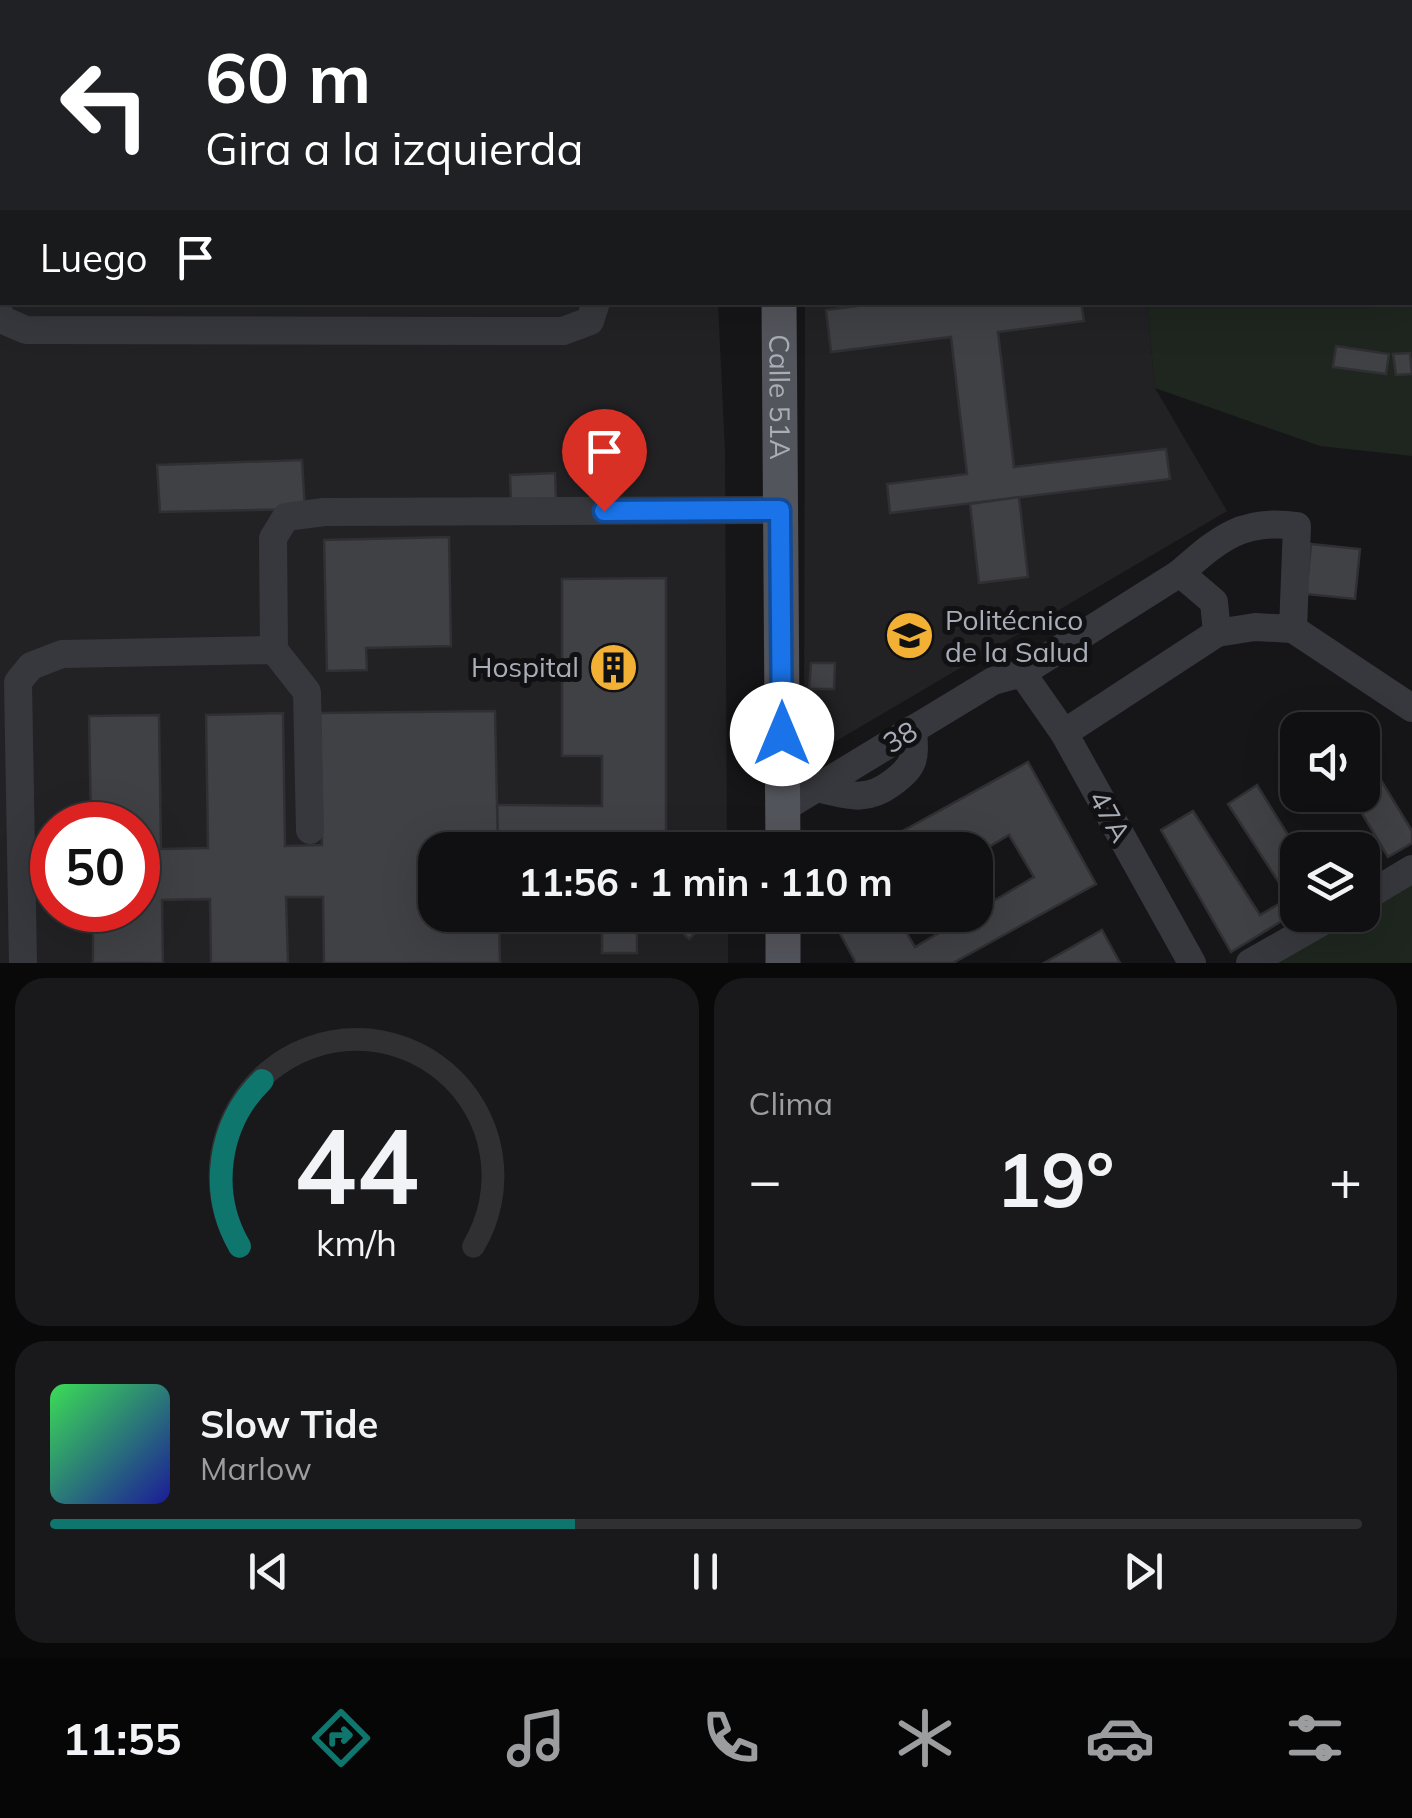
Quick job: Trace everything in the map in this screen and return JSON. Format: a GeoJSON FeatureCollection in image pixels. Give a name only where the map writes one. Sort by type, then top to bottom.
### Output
{"type":"FeatureCollection","features":[{"type":"Feature","properties":{"kind":"main road","name":"Calle 51A"},"geometry":{"type":"LineString","coordinates":[[779,305],[782,832]]}},
{"type":"Feature","properties":{"kind":"main road"},"geometry":{"type":"LineString","coordinates":[[783,932],[783,963]]}},
{"type":"Feature","properties":{"kind":"street"},"geometry":{"type":"LineString","coordinates":[[0,316],[26,330],[563,331],[590,321],[595,305]]}},
{"type":"Feature","properties":{"kind":"street"},"geometry":{"type":"LineString","coordinates":[[310,830],[307,692],[274,650],[272,538],[286,517],[324,512],[780,510]]}},
{"type":"Feature","properties":{"kind":"street","name":"38"},"geometry":{"type":"LineString","coordinates":[[782,809],[993,681],[1022,673],[1180,574],[1211,546],[1244,527],[1270,522],[1297,526],[1293,629]]}},
{"type":"Feature","properties":{"kind":"street"},"geometry":{"type":"LineString","coordinates":[[1180,574],[1214,602],[1217,633]]}},
{"type":"Feature","properties":{"kind":"street"},"geometry":{"type":"LineString","coordinates":[[1064,734],[1217,633],[1256,627],[1293,629],[1412,708]]}},
{"type":"Feature","properties":{"kind":"street"},"geometry":{"type":"LineString","coordinates":[[23,963],[18,682],[31,666],[62,654],[274,650]]}},
{"type":"Feature","properties":{"kind":"street","name":"47A"},"geometry":{"type":"LineString","coordinates":[[1022,673],[1064,734],[1192,963]]}},
{"type":"Feature","properties":{"kind":"street"},"geometry":{"type":"LineString","coordinates":[[1380,888],[1412,869]]}},
{"type":"Feature","properties":{"kind":"street"},"geometry":{"type":"LineString","coordinates":[[1250,963],[1304,932]]}},
{"type":"Feature","properties":{"kind":"shaded area"},"geometry":{"type":"Polygon","coordinates":[[[0,305],[718,305],[725,450],[727,832],[418,832],[418,932],[728,932],[728,963],[0,963],[0,305]]]}},
{"type":"Feature","properties":{"kind":"shaded area","name":"Politécnico de la Salud"},"geometry":{"type":"Polygon","coordinates":[[[805,305],[1147,305],[1155,388],[1227,511],[804,760],[805,305]]]}},
{"type":"Feature","properties":{"kind":"shaded area"},"geometry":{"type":"Polygon","coordinates":[[[1147,305],[1412,305],[1412,456],[1320,446],[1155,388],[1147,305]]]}},
{"type":"Feature","properties":{"kind":"shaded area"},"geometry":{"type":"Polygon","coordinates":[[[1412,882],[1412,963],[1267,963],[1323,932],[1380,932],[1380,900],[1412,882]]]}},
{"type":"Feature","properties":{"kind":"building"},"geometry":{"type":"Polygon","coordinates":[[[865,305],[1081,305],[1084,321],[998,332],[1014,467],[1166,449],[1170,479],[890,513],[887,484],[967,474],[951,337],[831,352],[826,310],[865,305]]]}},
{"type":"Feature","properties":{"kind":"building"},"geometry":{"type":"Polygon","coordinates":[[[1336,346],[1389,354],[1386,374],[1333,367],[1336,346]]]}},
{"type":"Feature","properties":{"kind":"building"},"geometry":{"type":"Polygon","coordinates":[[[1410,353],[1412,374],[1396,375],[1393,354],[1410,353]]]}},
{"type":"Feature","properties":{"kind":"building"},"geometry":{"type":"Polygon","coordinates":[[[302,460],[305,509],[160,512],[157,465],[302,460]]]}},
{"type":"Feature","properties":{"kind":"building"},"geometry":{"type":"Polygon","coordinates":[[[555,473],[556,498],[511,500],[510,475],[555,473]]]}},
{"type":"Feature","properties":{"kind":"building"},"geometry":{"type":"Polygon","coordinates":[[[1019,497],[1028,577],[979,583],[970,504],[1019,497]]]}},
{"type":"Feature","properties":{"kind":"building"},"geometry":{"type":"Polygon","coordinates":[[[449,537],[451,646],[366,648],[367,670],[327,671],[324,540],[449,537]]]}},
{"type":"Feature","properties":{"kind":"building"},"geometry":{"type":"Polygon","coordinates":[[[1311,544],[1360,549],[1355,599],[1306,594],[1311,544]]]}},
{"type":"Feature","properties":{"kind":"building","name":"Hospital"},"geometry":{"type":"Polygon","coordinates":[[[666,578],[666,832],[498,832],[497,805],[602,806],[602,756],[562,756],[562,579],[666,578]]]}},
{"type":"Feature","properties":{"kind":"building"},"geometry":{"type":"Polygon","coordinates":[[[811,663],[835,663],[834,689],[809,689],[811,663]]]}},
{"type":"Feature","properties":{"kind":"building"},"geometry":{"type":"Polygon","coordinates":[[[495,711],[498,832],[418,832],[418,932],[499,932],[500,963],[324,963],[323,897],[286,897],[288,963],[211,963],[210,899],[162,900],[163,963],[93,963],[93,932],[160,932],[160,802],[91,802],[89,716],[159,715],[161,849],[208,848],[206,715],[283,713],[285,846],[322,845],[320,713],[495,711]]]}},
{"type":"Feature","properties":{"kind":"building"},"geometry":{"type":"Polygon","coordinates":[[[1028,762],[1096,884],[953,963],[856,963],[839,932],[906,932],[915,947],[940,932],[993,932],[993,901],[1034,877],[1009,835],[993,844],[993,832],[901,832],[1028,762]]]}},
{"type":"Feature","properties":{"kind":"building"},"geometry":{"type":"Polygon","coordinates":[[[1380,779],[1412,831],[1412,843],[1388,857],[1380,844],[1380,832],[1373,832],[1361,812],[1380,812],[1380,779]]]}},
{"type":"Feature","properties":{"kind":"building"},"geometry":{"type":"Polygon","coordinates":[[[1257,785],[1286,832],[1280,832],[1280,884],[1228,804],[1257,785]]]}},
{"type":"Feature","properties":{"kind":"building"},"geometry":{"type":"Polygon","coordinates":[[[1193,811],[1260,915],[1280,903],[1280,922],[1231,952],[1161,830],[1193,811]]]}},
{"type":"Feature","properties":{"kind":"building"},"geometry":{"type":"Polygon","coordinates":[[[1102,930],[1120,963],[1044,963],[1102,930]]]}},
{"type":"Feature","properties":{"kind":"building"},"geometry":{"type":"Polygon","coordinates":[[[602,932],[637,932],[637,953],[602,953],[602,932]]]}},
{"type":"Feature","properties":{"kind":"place","name":"Politécnico de la Salud"},"geometry":{"type":"Point","coordinates":[910,636]}},
{"type":"Feature","properties":{"kind":"place","name":"Hospital"},"geometry":{"type":"Point","coordinates":[614,667]}},
{"type":"Feature","properties":{"kind":"route"},"geometry":{"type":"LineString","coordinates":[[604,511],[780,510],[782,734]]}}]}
